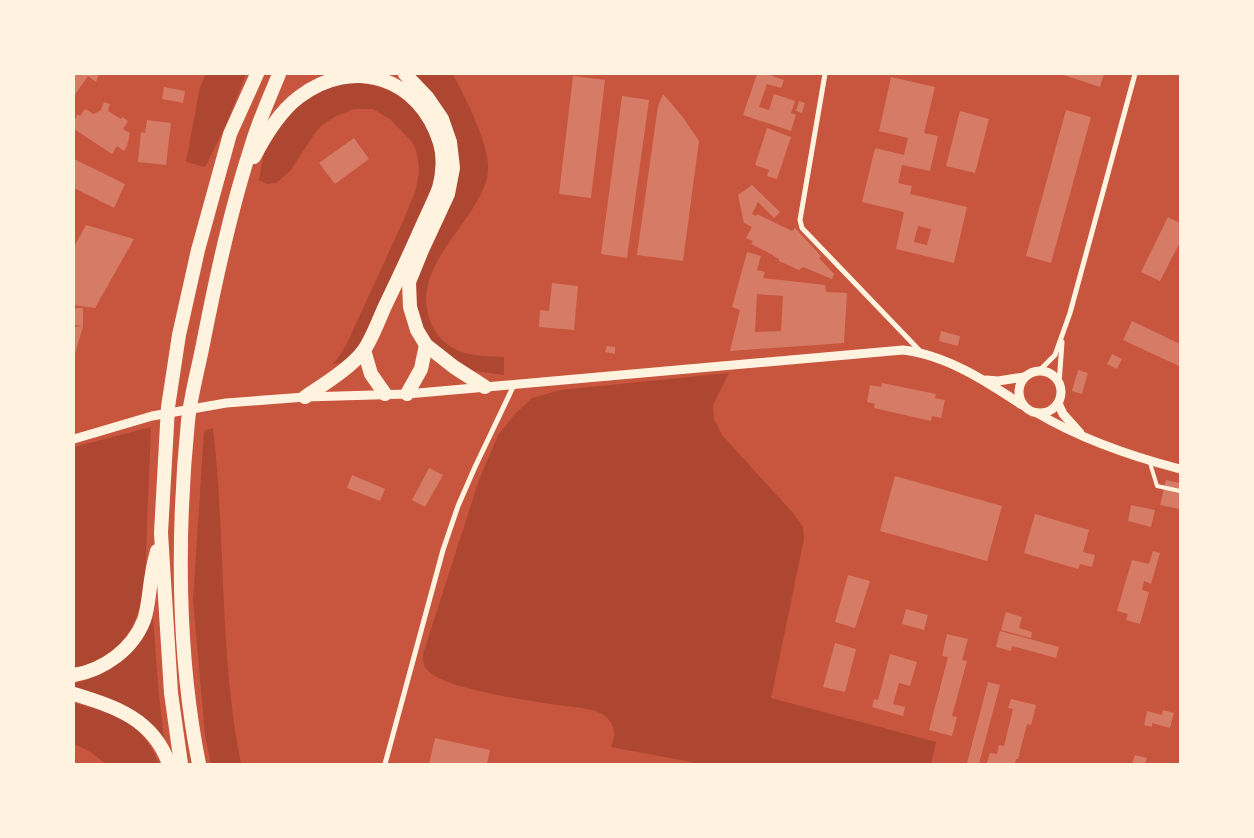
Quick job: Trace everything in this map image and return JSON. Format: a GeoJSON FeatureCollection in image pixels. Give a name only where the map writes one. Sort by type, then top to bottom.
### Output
{"type":"FeatureCollection","features":[{"type":"Feature","properties":{"kind":"highway"},"geometry":{"type":"LineString","coordinates":[[181,764],[171,693],[161,533],[168,407],[179,334],[198,250],[230,134],[257,74]]}},
{"type":"Feature","properties":{"kind":"highway"},"geometry":{"type":"LineString","coordinates":[[199,764],[191,715],[183,641],[182,537],[188,420],[220,258],[238,191],[279,74]]}},
{"type":"Feature","properties":{"kind":"highway"},"geometry":{"type":"LineString","coordinates":[[253,149],[282,113],[298,97],[323,81],[356,74],[382,79],[407,92],[422,105],[433,124],[440,144],[442,164],[440,186],[364,350],[336,376],[305,397]]}},
{"type":"Feature","properties":{"kind":"highway"},"geometry":{"type":"LineString","coordinates":[[405,74],[427,97],[442,119],[450,142],[452,168],[448,194],[409,282],[410,307],[417,330],[426,345],[454,367],[485,387]]}},
{"type":"Feature","properties":{"kind":"highway"},"geometry":{"type":"LineString","coordinates":[[407,394],[421,369],[426,345]]}},
{"type":"Feature","properties":{"kind":"highway"},"geometry":{"type":"LineString","coordinates":[[364,350],[371,374],[385,394]]}},
{"type":"Feature","properties":{"kind":"highway"},"geometry":{"type":"LineString","coordinates":[[74,675],[103,666],[121,653],[134,638],[144,620],[161,533]]}},
{"type":"Feature","properties":{"kind":"highway"},"geometry":{"type":"LineString","coordinates":[[74,694],[108,705],[139,722],[163,748],[169,764]]}},
{"type":"Feature","properties":{"kind":"street"},"geometry":{"type":"LineString","coordinates":[[825,74],[800,220],[802,228],[921,352]]}},
{"type":"Feature","properties":{"kind":"street"},"geometry":{"type":"LineString","coordinates":[[1040,370],[1054,356],[1062,336],[1135,74]]}},
{"type":"Feature","properties":{"kind":"street"},"geometry":{"type":"LineString","coordinates":[[1037,413],[1051,410],[1058,403],[1061,393],[1062,336]]}},
{"type":"Feature","properties":{"kind":"street"},"geometry":{"type":"LineString","coordinates":[[74,439],[152,416],[226,403],[305,397],[407,394],[903,350],[934,356],[983,379],[1022,404],[1028,410],[1037,413],[1063,429],[1113,448],[1180,469]]}},
{"type":"Feature","properties":{"kind":"street"},"geometry":{"type":"LineString","coordinates":[[1022,404],[1018,390],[1020,383],[1024,377],[1033,371],[1040,370],[1052,374],[1060,384]]}},
{"type":"Feature","properties":{"kind":"street"},"geometry":{"type":"LineString","coordinates":[[983,379],[998,381],[1024,377]]}},
{"type":"Feature","properties":{"kind":"street"},"geometry":{"type":"LineString","coordinates":[[385,764],[443,550],[468,483],[514,384]]}},
{"type":"Feature","properties":{"kind":"street"},"geometry":{"type":"LineString","coordinates":[[1058,403],[1063,414],[1082,435]]}},
{"type":"Feature","properties":{"kind":"lane"},"geometry":{"type":"LineString","coordinates":[[1149,460],[1157,486],[1180,491]]}},
{"type":"Feature","properties":{"kind":"shaded area"},"geometry":{"type":"Polygon","coordinates":[[[206,74],[246,74],[226,125],[205,167],[186,162],[200,87],[206,74]]]}},
{"type":"Feature","properties":{"kind":"shaded area"},"geometry":{"type":"Polygon","coordinates":[[[413,74],[453,74],[477,125],[488,167],[487,178],[480,196],[445,249],[428,285],[426,305],[432,325],[446,343],[463,352],[472,355],[504,357],[504,375],[474,371],[446,357],[425,334],[417,315],[415,282],[453,197],[413,74]]]}},
{"type":"Feature","properties":{"kind":"shaded area"},"geometry":{"type":"Polygon","coordinates":[[[351,82],[364,83],[388,90],[408,103],[417,112],[430,134],[436,149],[438,164],[434,187],[359,346],[343,362],[332,365],[348,341],[416,189],[419,172],[416,150],[412,142],[390,119],[373,109],[354,109],[336,116],[321,126],[290,171],[276,183],[267,184],[259,180],[263,157],[269,140],[287,115],[316,94],[351,82]]]}},
{"type":"Feature","properties":{"kind":"shaded area"},"geometry":{"type":"Polygon","coordinates":[[[729,373],[713,405],[714,419],[722,435],[793,513],[803,527],[804,539],[771,698],[936,742],[931,764],[693,764],[691,762],[611,747],[614,739],[613,728],[606,717],[598,712],[472,689],[438,678],[425,667],[423,654],[479,480],[498,435],[514,415],[532,398],[561,390],[729,373]]]}},
{"type":"Feature","properties":{"kind":"shaded area"},"geometry":{"type":"Polygon","coordinates":[[[151,427],[145,573],[143,595],[138,614],[129,632],[116,647],[98,659],[74,669],[74,447],[151,427]]]}},
{"type":"Feature","properties":{"kind":"shaded area"},"geometry":{"type":"Polygon","coordinates":[[[213,428],[220,512],[229,681],[241,764],[211,764],[205,735],[193,600],[204,431],[213,428]]]}},
{"type":"Feature","properties":{"kind":"shaded area"},"geometry":{"type":"Polygon","coordinates":[[[150,619],[153,619],[164,738],[119,702],[74,687],[74,683],[101,674],[120,660],[150,619]]]}},
{"type":"Feature","properties":{"kind":"shaded area"},"geometry":{"type":"Polygon","coordinates":[[[74,703],[126,720],[144,737],[153,750],[159,764],[106,764],[89,751],[74,744],[74,703]]]}},
{"type":"Feature","properties":{"kind":"building"},"geometry":{"type":"Polygon","coordinates":[[[74,74],[99,74],[96,82],[88,76],[74,96],[74,74]]]}},
{"type":"Feature","properties":{"kind":"building"},"geometry":{"type":"Polygon","coordinates":[[[757,74],[767,74],[784,80],[781,88],[767,84],[759,107],[769,110],[774,94],[795,101],[791,113],[796,115],[791,131],[743,115],[757,74]]]}},
{"type":"Feature","properties":{"kind":"building"},"geometry":{"type":"Polygon","coordinates":[[[1061,74],[1104,74],[1100,87],[1061,74]]]}},
{"type":"Feature","properties":{"kind":"building"},"geometry":{"type":"Polygon","coordinates":[[[573,76],[605,80],[591,198],[559,194],[573,76]]]}},
{"type":"Feature","properties":{"kind":"building"},"geometry":{"type":"Polygon","coordinates":[[[891,77],[935,87],[924,133],[938,136],[930,171],[902,165],[898,183],[912,186],[910,194],[967,207],[954,263],[896,249],[904,212],[862,202],[875,148],[904,155],[908,138],[879,131],[891,77]],[[918,226],[914,242],[927,245],[931,229],[918,226]]]}},
{"type":"Feature","properties":{"kind":"building"},"geometry":{"type":"Polygon","coordinates":[[[164,87],[185,91],[183,103],[162,99],[164,87]]]}},
{"type":"Feature","properties":{"kind":"building"},"geometry":{"type":"Polygon","coordinates":[[[663,94],[682,116],[699,141],[683,261],[637,255],[658,106],[663,94]]]}},
{"type":"Feature","properties":{"kind":"building"},"geometry":{"type":"Polygon","coordinates":[[[622,96],[649,100],[627,258],[601,254],[622,96]]]}},
{"type":"Feature","properties":{"kind":"building"},"geometry":{"type":"Polygon","coordinates":[[[799,101],[805,103],[802,113],[796,111],[799,101]]]}},
{"type":"Feature","properties":{"kind":"building"},"geometry":{"type":"Polygon","coordinates":[[[104,102],[110,104],[108,111],[128,121],[123,129],[130,133],[124,151],[117,146],[112,154],[74,129],[74,121],[78,114],[80,116],[85,109],[94,114],[101,110],[104,102]]]}},
{"type":"Feature","properties":{"kind":"building"},"geometry":{"type":"Polygon","coordinates":[[[1066,110],[1091,117],[1051,263],[1026,256],[1066,110]]]}},
{"type":"Feature","properties":{"kind":"building"},"geometry":{"type":"Polygon","coordinates":[[[960,111],[989,119],[975,173],[946,166],[960,111]]]}},
{"type":"Feature","properties":{"kind":"building"},"geometry":{"type":"Polygon","coordinates":[[[147,120],[171,123],[166,165],[138,162],[141,132],[145,133],[147,120]]]}},
{"type":"Feature","properties":{"kind":"building"},"geometry":{"type":"Polygon","coordinates":[[[767,128],[791,137],[777,179],[767,176],[769,170],[755,165],[767,128]]]}},
{"type":"Feature","properties":{"kind":"building"},"geometry":{"type":"Polygon","coordinates":[[[354,138],[369,159],[335,184],[319,163],[354,138]]]}},
{"type":"Feature","properties":{"kind":"building"},"geometry":{"type":"Polygon","coordinates":[[[74,159],[125,184],[114,208],[74,188],[74,159]]]}},
{"type":"Feature","properties":{"kind":"building"},"geometry":{"type":"Polygon","coordinates":[[[752,185],[780,212],[774,218],[758,202],[752,214],[756,216],[757,214],[792,231],[795,228],[821,256],[819,258],[834,274],[832,279],[803,267],[799,270],[779,261],[773,255],[751,244],[753,241],[746,238],[752,227],[744,223],[738,195],[752,185]]]}},
{"type":"Feature","properties":{"kind":"building"},"geometry":{"type":"Polygon","coordinates":[[[1168,217],[1180,223],[1180,242],[1160,281],[1141,272],[1168,217]]]}},
{"type":"Feature","properties":{"kind":"building"},"geometry":{"type":"Polygon","coordinates":[[[86,225],[134,239],[95,308],[74,305],[74,247],[86,225]]]}},
{"type":"Feature","properties":{"kind":"building"},"geometry":{"type":"Polygon","coordinates":[[[747,252],[761,256],[757,270],[765,272],[763,278],[825,285],[826,292],[847,293],[844,343],[730,351],[740,310],[732,307],[747,252]],[[757,294],[755,332],[781,331],[783,296],[757,294]]]}},
{"type":"Feature","properties":{"kind":"building"},"geometry":{"type":"Polygon","coordinates":[[[552,283],[578,286],[574,330],[539,327],[540,310],[549,311],[552,283]]]}},
{"type":"Feature","properties":{"kind":"building"},"geometry":{"type":"Polygon","coordinates":[[[74,308],[83,308],[83,326],[74,325],[74,308]]]}},
{"type":"Feature","properties":{"kind":"building"},"geometry":{"type":"Polygon","coordinates":[[[1132,321],[1180,344],[1179,366],[1123,340],[1132,321]]]}},
{"type":"Feature","properties":{"kind":"building"},"geometry":{"type":"Polygon","coordinates":[[[83,326],[74,357],[74,327],[83,326]]]}},
{"type":"Feature","properties":{"kind":"building"},"geometry":{"type":"Polygon","coordinates":[[[941,331],[960,336],[958,346],[939,341],[941,331]]]}},
{"type":"Feature","properties":{"kind":"building"},"geometry":{"type":"Polygon","coordinates":[[[607,346],[615,347],[615,354],[605,352],[607,346]]]}},
{"type":"Feature","properties":{"kind":"building"},"geometry":{"type":"Polygon","coordinates":[[[1112,354],[1122,359],[1117,369],[1107,364],[1112,354]]]}},
{"type":"Feature","properties":{"kind":"building"},"geometry":{"type":"Polygon","coordinates":[[[1078,370],[1088,373],[1082,394],[1072,391],[1078,370]]]}},
{"type":"Feature","properties":{"kind":"building"},"geometry":{"type":"Polygon","coordinates":[[[882,383],[936,394],[935,398],[945,400],[941,418],[932,416],[931,421],[874,408],[875,404],[867,402],[870,385],[881,387],[882,383]]]}},
{"type":"Feature","properties":{"kind":"building"},"geometry":{"type":"Polygon","coordinates":[[[429,468],[443,475],[425,507],[412,500],[429,468]]]}},
{"type":"Feature","properties":{"kind":"building"},"geometry":{"type":"Polygon","coordinates":[[[352,475],[385,489],[380,501],[347,488],[352,475]]]}},
{"type":"Feature","properties":{"kind":"building"},"geometry":{"type":"Polygon","coordinates":[[[895,476],[1002,506],[987,561],[880,531],[895,476]]]}},
{"type":"Feature","properties":{"kind":"building"},"geometry":{"type":"Polygon","coordinates":[[[1166,480],[1180,483],[1179,509],[1160,505],[1166,480]]]}},
{"type":"Feature","properties":{"kind":"building"},"geometry":{"type":"Polygon","coordinates":[[[1131,505],[1155,510],[1151,527],[1128,521],[1131,505]]]}},
{"type":"Feature","properties":{"kind":"building"},"geometry":{"type":"Polygon","coordinates":[[[1035,514],[1089,530],[1083,552],[1095,555],[1092,567],[1080,564],[1078,569],[1024,553],[1035,514]]]}},
{"type":"Feature","properties":{"kind":"building"},"geometry":{"type":"Polygon","coordinates":[[[1153,551],[1160,553],[1151,584],[1144,581],[1142,590],[1149,592],[1140,624],[1126,620],[1128,614],[1117,611],[1132,560],[1149,564],[1153,551]]]}},
{"type":"Feature","properties":{"kind":"building"},"geometry":{"type":"Polygon","coordinates":[[[848,575],[870,581],[855,628],[835,622],[848,575]]]}},
{"type":"Feature","properties":{"kind":"building"},"geometry":{"type":"Polygon","coordinates":[[[906,609],[928,615],[924,630],[902,624],[906,609]]]}},
{"type":"Feature","properties":{"kind":"building"},"geometry":{"type":"Polygon","coordinates":[[[1006,612],[1022,617],[1019,628],[1032,632],[1031,638],[1001,630],[1006,612]]]}},
{"type":"Feature","properties":{"kind":"building"},"geometry":{"type":"Polygon","coordinates":[[[1000,631],[1059,647],[1056,658],[1012,646],[1011,651],[996,647],[1000,631]]]}},
{"type":"Feature","properties":{"kind":"building"},"geometry":{"type":"Polygon","coordinates":[[[947,634],[968,639],[962,660],[967,661],[952,716],[957,717],[952,736],[929,730],[948,657],[942,656],[947,634]]]}},
{"type":"Feature","properties":{"kind":"building"},"geometry":{"type":"Polygon","coordinates":[[[835,643],[856,649],[845,692],[823,687],[835,643]]]}},
{"type":"Feature","properties":{"kind":"building"},"geometry":{"type":"Polygon","coordinates":[[[890,654],[917,662],[910,686],[899,683],[893,704],[905,707],[903,716],[872,707],[874,699],[878,700],[890,654]]]}},
{"type":"Feature","properties":{"kind":"building"},"geometry":{"type":"Polygon","coordinates":[[[988,682],[1000,685],[979,764],[967,763],[988,682]]]}},
{"type":"Feature","properties":{"kind":"building"},"geometry":{"type":"Polygon","coordinates":[[[1011,699],[1036,705],[1031,725],[1027,724],[1015,764],[987,763],[990,753],[997,754],[999,745],[1004,746],[1013,709],[1008,708],[1011,699]]]}},
{"type":"Feature","properties":{"kind":"building"},"geometry":{"type":"Polygon","coordinates":[[[1163,710],[1174,713],[1170,728],[1152,723],[1152,727],[1144,725],[1147,711],[1162,715],[1163,710]]]}},
{"type":"Feature","properties":{"kind":"building"},"geometry":{"type":"Polygon","coordinates":[[[435,738],[490,750],[487,764],[429,764],[435,738]]]}},
{"type":"Feature","properties":{"kind":"building"},"geometry":{"type":"Polygon","coordinates":[[[1135,755],[1147,758],[1145,764],[1132,764],[1135,755]]]}}]}
